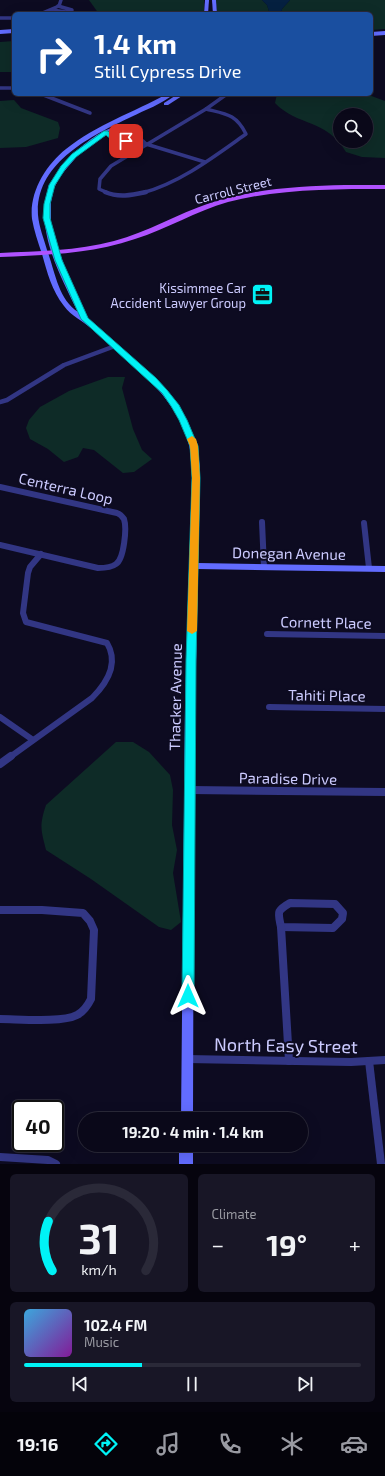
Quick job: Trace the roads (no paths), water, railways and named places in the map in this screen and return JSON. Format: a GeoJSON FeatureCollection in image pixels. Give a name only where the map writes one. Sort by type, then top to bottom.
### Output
{"type":"FeatureCollection","features":[{"type":"Feature","properties":{"kind":"main road","name":"Carroll Street"},"geometry":{"type":"LineString","coordinates":[[0,255],[45,254],[100,247],[147,232],[195,210],[250,195],[309,188],[385,187]]}},
{"type":"Feature","properties":{"kind":"main road","name":"Carroll Street"},"geometry":{"type":"LineString","coordinates":[[0,259],[36,257],[45,254]]}},
{"type":"Feature","properties":{"kind":"street"},"geometry":{"type":"LineString","coordinates":[[46,12],[58,6],[62,0]]}},
{"type":"Feature","properties":{"kind":"street"},"geometry":{"type":"LineString","coordinates":[[206,12],[207,0]]}},
{"type":"Feature","properties":{"kind":"street"},"geometry":{"type":"LineString","coordinates":[[214,0],[215,12]]}},
{"type":"Feature","properties":{"kind":"street"},"geometry":{"type":"LineString","coordinates":[[52,10],[66,12],[72,10],[58,6]]}},
{"type":"Feature","properties":{"kind":"street"},"geometry":{"type":"LineString","coordinates":[[0,18],[12,18]]}},
{"type":"Feature","properties":{"kind":"street"},"geometry":{"type":"LineString","coordinates":[[0,32],[12,31]]}},
{"type":"Feature","properties":{"kind":"street"},"geometry":{"type":"LineString","coordinates":[[373,31],[385,31]]}},
{"type":"Feature","properties":{"kind":"street"},"geometry":{"type":"LineString","coordinates":[[373,34],[385,31]]}},
{"type":"Feature","properties":{"kind":"street"},"geometry":{"type":"LineString","coordinates":[[0,35],[12,35]]}},
{"type":"Feature","properties":{"kind":"street"},"geometry":{"type":"LineString","coordinates":[[0,88],[12,88]]}},
{"type":"Feature","properties":{"kind":"street"},"geometry":{"type":"LineString","coordinates":[[47,96],[90,113]]}},
{"type":"Feature","properties":{"kind":"street","name":"Thacker Avenue"},"geometry":{"type":"LineString","coordinates":[[167,96],[144,109],[98,130],[83,139],[64,155],[49,172],[40,187],[36,203],[36,221],[45,254],[62,297],[71,310],[85,319],[164,391],[175,405],[189,431],[194,446],[196,478],[190,790],[187,1112]]}},
{"type":"Feature","properties":{"kind":"street","name":"Thacker Avenue"},"geometry":{"type":"LineString","coordinates":[[85,319],[67,282],[47,218],[47,204],[52,185],[63,167],[89,143],[179,96]]}},
{"type":"Feature","properties":{"kind":"street"},"geometry":{"type":"LineString","coordinates":[[206,109],[234,116],[241,123],[246,134],[205,162],[168,183],[136,195],[112,196],[99,189],[100,179],[107,169],[206,109],[224,96]]}},
{"type":"Feature","properties":{"kind":"street"},"geometry":{"type":"LineString","coordinates":[[98,130],[107,133],[110,136],[138,145],[146,144],[205,162]]}},
{"type":"Feature","properties":{"kind":"street"},"geometry":{"type":"LineString","coordinates":[[0,402],[7,400],[49,374],[72,362],[115,346]]}},
{"type":"Feature","properties":{"kind":"street","name":"Centerra Loop"},"geometry":{"type":"LineString","coordinates":[[0,487],[117,513],[121,515],[124,520],[122,559],[117,564],[108,568],[98,568],[0,545]]}},
{"type":"Feature","properties":{"kind":"street"},"geometry":{"type":"LineString","coordinates":[[262,522],[264,567]]}},
{"type":"Feature","properties":{"kind":"street"},"geometry":{"type":"LineString","coordinates":[[364,523],[369,568]]}},
{"type":"Feature","properties":{"kind":"street"},"geometry":{"type":"LineString","coordinates":[[0,764],[92,698],[108,680],[114,657],[107,643],[26,622],[23,612],[28,573],[30,567],[41,554]]}},
{"type":"Feature","properties":{"kind":"street","name":"Donegan Avenue"},"geometry":{"type":"LineString","coordinates":[[194,566],[385,569]]}},
{"type":"Feature","properties":{"kind":"street","name":"Cornett Place"},"geometry":{"type":"LineString","coordinates":[[267,634],[385,636]]}},
{"type":"Feature","properties":{"kind":"street","name":"Tahiti Place"},"geometry":{"type":"LineString","coordinates":[[270,707],[385,709]]}},
{"type":"Feature","properties":{"kind":"street"},"geometry":{"type":"LineString","coordinates":[[0,717],[33,740]]}},
{"type":"Feature","properties":{"kind":"street","name":"Paradise Drive"},"geometry":{"type":"LineString","coordinates":[[190,790],[385,792]]}},
{"type":"Feature","properties":{"kind":"street"},"geometry":{"type":"LineString","coordinates":[[281,927],[334,928],[340,925],[343,915],[340,908],[335,904],[290,903],[280,909],[278,914],[281,927],[289,1061]]}},
{"type":"Feature","properties":{"kind":"street"},"geometry":{"type":"LineString","coordinates":[[0,910],[42,910],[83,913],[90,920],[94,930],[91,999],[87,1006],[78,1015],[66,1020],[0,1019]]}},
{"type":"Feature","properties":{"kind":"street","name":"North Easy Street"},"geometry":{"type":"LineString","coordinates":[[188,1059],[369,1062],[385,1060]]}},
{"type":"Feature","properties":{"kind":"street"},"geometry":{"type":"LineString","coordinates":[[369,1062],[381,1164]]}},
{"type":"Feature","properties":{"kind":"street"},"geometry":{"type":"LineString","coordinates":[[186,1152],[186,1164]]}},
{"type":"Feature","properties":{"kind":"street"},"geometry":{"type":"LineString","coordinates":[[0,1157],[48,1160],[56,1164]]}},
{"type":"Feature","properties":{"kind":"water"},"geometry":{"type":"Polygon","coordinates":[[[262,0],[290,0],[282,9],[281,12],[269,12],[267,5],[262,0]]]}},
{"type":"Feature","properties":{"kind":"place","name":"Kissimmee Car Accident Lawyer Group"},"geometry":{"type":"Point","coordinates":[262,295]}}]}
